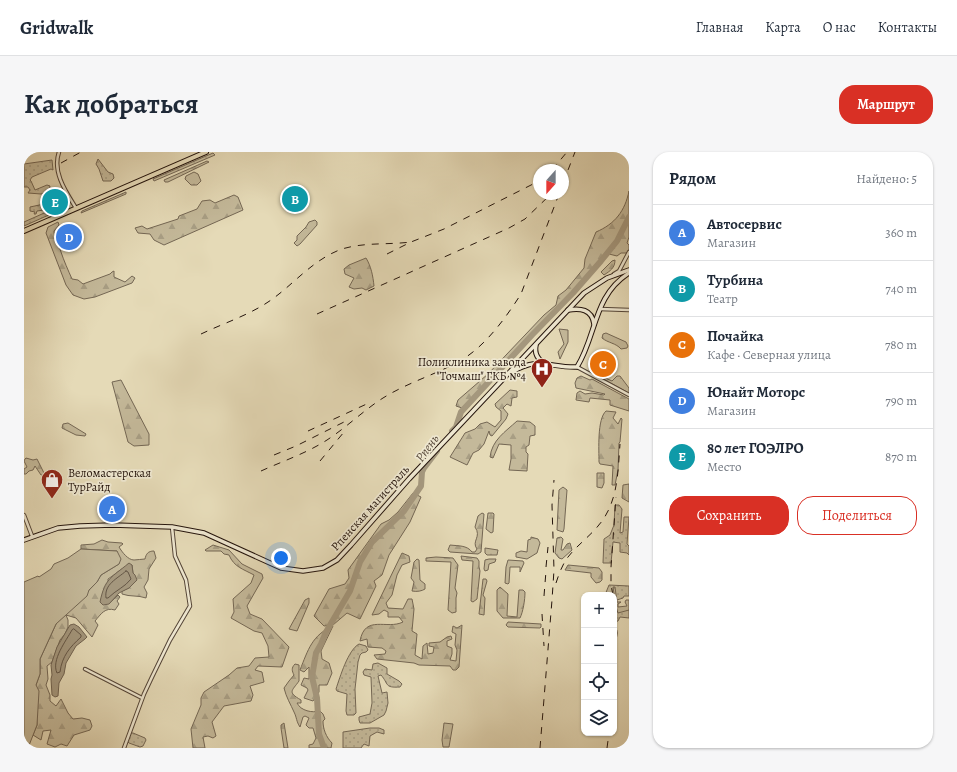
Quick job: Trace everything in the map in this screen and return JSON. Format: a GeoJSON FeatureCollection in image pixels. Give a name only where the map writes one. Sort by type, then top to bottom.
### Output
{"type":"FeatureCollection","features":[{"type":"Feature","properties":{"kind":"main road"},"geometry":{"type":"LineString","coordinates":[[24,231],[206,152]]}},
{"type":"Feature","properties":{"kind":"main road","name":"Рпенская магистраль"},"geometry":{"type":"LineString","coordinates":[[24,540],[58,528],[80,526],[113,525],[172,527],[204,533],[281,568],[303,572],[322,568],[337,560],[409,479],[584,293],[595,284],[627,270]]}},
{"type":"Feature","properties":{"kind":"main road"},"geometry":{"type":"LineString","coordinates":[[577,367],[600,309],[612,286],[629,273]]}},
{"type":"Feature","properties":{"kind":"main road"},"geometry":{"type":"LineString","coordinates":[[568,310],[581,309],[589,313],[593,320],[593,329]]}},
{"type":"Feature","properties":{"kind":"main road"},"geometry":{"type":"LineString","coordinates":[[537,342],[535,351],[537,356],[547,364]]}},
{"type":"Feature","properties":{"kind":"main road","name":"Рпенская магистраль"},"geometry":{"type":"LineString","coordinates":[[510,373],[523,366],[534,363],[577,367]]}},
{"type":"Feature","properties":{"kind":"street"},"geometry":{"type":"LineString","coordinates":[[59,152],[56,166],[66,192],[76,209]]}},
{"type":"Feature","properties":{"kind":"street"},"geometry":{"type":"LineString","coordinates":[[614,275],[619,270],[629,252]]}},
{"type":"Feature","properties":{"kind":"street"},"geometry":{"type":"LineString","coordinates":[[622,264],[627,270]]}},
{"type":"Feature","properties":{"kind":"street"},"geometry":{"type":"LineString","coordinates":[[600,309],[629,310]]}},
{"type":"Feature","properties":{"kind":"street"},"geometry":{"type":"LineString","coordinates":[[577,367],[629,395]]}},
{"type":"Feature","properties":{"kind":"street"},"geometry":{"type":"LineString","coordinates":[[24,515],[32,536]]}},
{"type":"Feature","properties":{"kind":"street"},"geometry":{"type":"LineString","coordinates":[[124,748],[142,698],[170,640],[190,606],[186,580],[175,556],[172,527]]}},
{"type":"Feature","properties":{"kind":"street"},"geometry":{"type":"LineString","coordinates":[[85,669],[142,698]]}},
{"type":"Feature","properties":{"kind":"green space"},"geometry":{"type":"Polygon","coordinates":[[[213,153],[215,155],[154,181],[153,179],[213,153]]]}},
{"type":"Feature","properties":{"kind":"green space"},"geometry":{"type":"Polygon","coordinates":[[[98,159],[108,172],[113,174],[114,178],[111,181],[103,181],[96,164],[98,159]]]}},
{"type":"Feature","properties":{"kind":"green space"},"geometry":{"type":"Polygon","coordinates":[[[52,160],[53,170],[51,169],[32,177],[30,180],[35,190],[47,185],[50,186],[49,192],[41,194],[28,193],[30,190],[28,187],[24,187],[24,164],[52,160]]]}},
{"type":"Feature","properties":{"kind":"green space"},"geometry":{"type":"Polygon","coordinates":[[[207,161],[209,162],[168,182],[165,182],[164,180],[207,161]]]}},
{"type":"Feature","properties":{"kind":"green space"},"geometry":{"type":"Polygon","coordinates":[[[194,172],[198,174],[201,181],[197,185],[191,185],[185,179],[186,176],[194,172]]]}},
{"type":"Feature","properties":{"kind":"green space"},"geometry":{"type":"Polygon","coordinates":[[[629,191],[629,237],[627,243],[629,245],[629,249],[627,253],[621,253],[617,256],[605,253],[571,294],[462,408],[456,406],[458,400],[488,374],[544,315],[556,305],[558,296],[566,290],[584,268],[585,259],[596,232],[614,221],[625,205],[629,191]]]}},
{"type":"Feature","properties":{"kind":"green space"},"geometry":{"type":"Polygon","coordinates":[[[126,192],[126,194],[81,213],[82,211],[126,192]]]}},
{"type":"Feature","properties":{"kind":"green space"},"geometry":{"type":"Polygon","coordinates":[[[64,195],[68,201],[57,205],[49,204],[44,210],[37,211],[36,214],[34,214],[35,212],[30,211],[30,207],[44,204],[48,200],[64,195]]]}},
{"type":"Feature","properties":{"kind":"green space"},"geometry":{"type":"Polygon","coordinates":[[[234,195],[238,197],[243,210],[164,245],[154,240],[150,234],[138,233],[135,228],[142,226],[147,229],[178,219],[179,216],[197,209],[202,201],[210,200],[215,203],[234,195]]]}},
{"type":"Feature","properties":{"kind":"green space"},"geometry":{"type":"Polygon","coordinates":[[[69,202],[69,206],[24,226],[24,222],[69,202]]]}},
{"type":"Feature","properties":{"kind":"green space"},"geometry":{"type":"Polygon","coordinates":[[[315,220],[317,225],[297,246],[294,243],[297,240],[297,236],[309,222],[315,220]]]}},
{"type":"Feature","properties":{"kind":"green space"},"geometry":{"type":"Polygon","coordinates":[[[58,222],[59,225],[54,231],[55,236],[72,279],[78,280],[83,284],[110,274],[114,271],[114,277],[125,282],[132,276],[135,278],[132,283],[95,297],[84,299],[73,295],[66,285],[46,233],[48,227],[58,222]]]}},
{"type":"Feature","properties":{"kind":"green space"},"geometry":{"type":"Polygon","coordinates":[[[366,258],[372,271],[374,286],[366,290],[362,288],[354,289],[349,287],[354,278],[345,274],[344,269],[349,265],[366,258]]]}},
{"type":"Feature","properties":{"kind":"green space"},"geometry":{"type":"Polygon","coordinates":[[[615,260],[613,267],[604,275],[601,272],[615,260]]]}},
{"type":"Feature","properties":{"kind":"green space"},"geometry":{"type":"Polygon","coordinates":[[[559,329],[568,330],[568,342],[560,359],[558,352],[564,344],[559,329]]]}},
{"type":"Feature","properties":{"kind":"green space"},"geometry":{"type":"Polygon","coordinates":[[[606,333],[626,342],[628,346],[627,348],[621,349],[617,345],[602,338],[603,334],[606,333]]]}},
{"type":"Feature","properties":{"kind":"green space"},"geometry":{"type":"Polygon","coordinates":[[[581,376],[590,380],[592,379],[629,399],[629,411],[610,405],[610,400],[590,398],[589,402],[576,400],[577,393],[580,391],[585,394],[605,394],[576,388],[575,383],[577,378],[581,376]]]}},
{"type":"Feature","properties":{"kind":"green space"},"geometry":{"type":"Polygon","coordinates":[[[601,376],[612,381],[617,376],[620,376],[629,388],[629,393],[600,377],[601,376]]]}},
{"type":"Feature","properties":{"kind":"green space"},"geometry":{"type":"Polygon","coordinates":[[[121,380],[149,434],[149,445],[134,446],[128,442],[112,382],[121,380]]]}},
{"type":"Feature","properties":{"kind":"green space"},"geometry":{"type":"Polygon","coordinates":[[[510,390],[517,391],[517,397],[512,398],[511,406],[507,404],[503,408],[508,414],[506,419],[492,436],[490,435],[489,431],[484,444],[479,450],[473,453],[467,465],[450,457],[465,433],[475,429],[480,424],[487,422],[495,427],[501,420],[501,411],[495,404],[510,390]]]}},
{"type":"Feature","properties":{"kind":"green space"},"geometry":{"type":"Polygon","coordinates":[[[606,411],[616,412],[613,418],[618,424],[621,418],[622,419],[618,470],[615,485],[612,485],[613,466],[600,464],[599,462],[600,427],[603,415],[606,411]]]}},
{"type":"Feature","properties":{"kind":"green space"},"geometry":{"type":"Polygon","coordinates":[[[517,421],[530,422],[535,426],[535,435],[530,436],[529,445],[526,447],[526,452],[528,454],[527,471],[509,470],[511,445],[499,444],[493,458],[490,457],[496,441],[517,421]]]}},
{"type":"Feature","properties":{"kind":"green space"},"geometry":{"type":"Polygon","coordinates":[[[68,423],[86,434],[85,436],[76,435],[62,428],[63,424],[68,423]]]}},
{"type":"Feature","properties":{"kind":"green space"},"geometry":{"type":"Polygon","coordinates":[[[26,458],[33,460],[37,459],[44,473],[43,475],[41,475],[35,466],[33,470],[24,474],[24,469],[27,467],[24,461],[26,458]]]}},
{"type":"Feature","properties":{"kind":"green space"},"geometry":{"type":"Polygon","coordinates":[[[597,473],[604,473],[604,483],[602,488],[597,487],[597,473]]]}},
{"type":"Feature","properties":{"kind":"green space"},"geometry":{"type":"Polygon","coordinates":[[[629,484],[629,502],[622,498],[623,485],[629,484]]]}},
{"type":"Feature","properties":{"kind":"green space"},"geometry":{"type":"Polygon","coordinates":[[[563,487],[567,490],[563,532],[557,530],[559,490],[563,487]]]}},
{"type":"Feature","properties":{"kind":"green space"},"geometry":{"type":"Polygon","coordinates":[[[413,493],[421,497],[410,522],[389,555],[382,575],[374,581],[376,586],[360,619],[347,613],[333,625],[324,626],[314,616],[329,589],[345,584],[349,578],[348,570],[381,524],[389,520],[398,512],[413,493]]]}},
{"type":"Feature","properties":{"kind":"green space"},"geometry":{"type":"Polygon","coordinates":[[[615,505],[619,505],[622,509],[620,533],[623,532],[624,517],[629,517],[627,544],[629,546],[629,555],[627,553],[620,552],[620,543],[613,542],[611,563],[603,563],[604,539],[610,535],[614,525],[615,505]]]}},
{"type":"Feature","properties":{"kind":"green space"},"geometry":{"type":"Polygon","coordinates":[[[482,513],[484,514],[481,552],[478,554],[450,552],[448,550],[450,545],[465,547],[472,552],[475,552],[477,549],[475,544],[477,530],[475,527],[478,516],[482,513]]]}},
{"type":"Feature","properties":{"kind":"green space"},"geometry":{"type":"Polygon","coordinates":[[[488,513],[494,514],[493,532],[491,533],[486,529],[488,513]]]}},
{"type":"Feature","properties":{"kind":"green space"},"geometry":{"type":"Polygon","coordinates":[[[531,537],[538,539],[540,543],[537,553],[527,559],[516,557],[516,553],[521,551],[527,552],[528,540],[531,539],[531,537]]]}},
{"type":"Feature","properties":{"kind":"green space"},"geometry":{"type":"Polygon","coordinates":[[[561,537],[563,539],[561,550],[563,550],[567,544],[570,543],[572,550],[562,559],[555,553],[557,538],[561,537]]]}},
{"type":"Feature","properties":{"kind":"green space"},"geometry":{"type":"Polygon","coordinates":[[[102,540],[122,543],[123,544],[119,547],[125,555],[132,560],[145,559],[148,553],[152,551],[154,551],[156,558],[149,569],[148,580],[144,587],[147,593],[146,598],[122,594],[122,591],[129,588],[134,582],[132,565],[108,579],[109,604],[118,595],[120,597],[117,601],[119,604],[115,610],[108,609],[99,616],[95,621],[98,625],[92,637],[76,618],[66,615],[68,627],[60,640],[52,662],[47,666],[48,679],[46,685],[50,695],[50,701],[56,706],[61,699],[68,713],[73,719],[82,718],[90,720],[92,726],[90,730],[74,735],[67,746],[61,744],[55,747],[47,744],[51,730],[43,731],[41,740],[33,735],[37,725],[36,685],[40,674],[40,659],[56,624],[97,582],[101,575],[119,564],[117,551],[81,549],[81,545],[94,544],[102,540]]]}},
{"type":"Feature","properties":{"kind":"green space"},"geometry":{"type":"Polygon","coordinates":[[[213,545],[229,550],[242,564],[262,574],[263,578],[247,606],[250,614],[262,619],[289,647],[282,667],[258,666],[255,670],[262,672],[264,682],[250,686],[253,695],[251,701],[224,706],[212,722],[216,736],[213,738],[208,736],[203,737],[205,748],[193,748],[191,729],[201,705],[201,698],[204,692],[237,668],[249,666],[255,658],[269,657],[268,646],[262,633],[254,631],[231,618],[234,612],[233,599],[251,583],[254,575],[236,565],[229,555],[224,554],[221,551],[205,550],[213,545]]]}},
{"type":"Feature","properties":{"kind":"green space"},"geometry":{"type":"Polygon","coordinates":[[[485,548],[498,550],[497,555],[487,555],[485,553],[485,548]]]}},
{"type":"Feature","properties":{"kind":"green space"},"geometry":{"type":"Polygon","coordinates":[[[81,549],[117,551],[121,559],[119,564],[101,575],[97,582],[89,590],[87,596],[56,624],[40,659],[40,674],[36,685],[39,691],[37,725],[28,748],[24,748],[24,582],[38,576],[39,577],[51,569],[54,564],[68,558],[81,549]]]}},
{"type":"Feature","properties":{"kind":"green space"},"geometry":{"type":"Polygon","coordinates":[[[402,553],[409,556],[410,562],[402,565],[397,575],[392,595],[386,603],[388,608],[403,609],[408,599],[412,599],[414,609],[412,631],[417,634],[415,655],[422,659],[423,646],[427,643],[428,654],[433,653],[434,647],[429,646],[429,643],[440,642],[451,636],[452,639],[447,641],[447,646],[452,648],[450,660],[456,661],[456,634],[452,632],[453,626],[457,628],[462,625],[459,667],[456,670],[453,670],[450,666],[419,665],[414,663],[377,659],[374,655],[385,654],[386,651],[382,648],[368,647],[367,639],[360,641],[363,633],[372,625],[390,625],[403,622],[399,617],[388,617],[388,612],[384,610],[379,614],[372,615],[402,553]]]}},
{"type":"Feature","properties":{"kind":"green space"},"geometry":{"type":"Polygon","coordinates":[[[461,556],[477,558],[479,561],[480,571],[477,599],[473,602],[471,601],[473,561],[462,560],[461,556]]]}},
{"type":"Feature","properties":{"kind":"green space"},"geometry":{"type":"Polygon","coordinates":[[[426,558],[453,558],[458,565],[455,588],[457,593],[456,612],[452,613],[448,610],[451,562],[426,561],[426,558]]]}},
{"type":"Feature","properties":{"kind":"green space"},"geometry":{"type":"Polygon","coordinates":[[[417,559],[419,560],[420,580],[425,584],[425,589],[412,591],[414,582],[411,578],[414,562],[417,559]]]}},
{"type":"Feature","properties":{"kind":"green space"},"geometry":{"type":"Polygon","coordinates":[[[496,559],[495,562],[489,564],[488,570],[485,571],[485,560],[496,559]]]}},
{"type":"Feature","properties":{"kind":"green space"},"geometry":{"type":"Polygon","coordinates":[[[508,560],[523,561],[524,563],[520,572],[520,567],[510,567],[508,584],[505,583],[508,560]]]}},
{"type":"Feature","properties":{"kind":"green space"},"geometry":{"type":"Polygon","coordinates":[[[568,565],[599,568],[602,572],[602,580],[596,583],[591,577],[591,573],[565,570],[568,565]]]}},
{"type":"Feature","properties":{"kind":"green space"},"geometry":{"type":"Polygon","coordinates":[[[483,579],[486,579],[487,581],[483,595],[485,598],[484,615],[479,614],[483,579]]]}},
{"type":"Feature","properties":{"kind":"green space"},"geometry":{"type":"Polygon","coordinates":[[[609,585],[629,586],[629,596],[624,596],[623,598],[617,600],[617,592],[606,592],[609,585]]]}},
{"type":"Feature","properties":{"kind":"green space"},"geometry":{"type":"Polygon","coordinates":[[[500,587],[508,594],[507,616],[517,617],[519,590],[523,590],[525,592],[524,606],[520,618],[503,618],[497,611],[497,590],[500,587]]]}},
{"type":"Feature","properties":{"kind":"green space"},"geometry":{"type":"Polygon","coordinates":[[[309,598],[309,603],[297,631],[289,629],[305,600],[309,598]]]}},
{"type":"Feature","properties":{"kind":"green space"},"geometry":{"type":"Polygon","coordinates":[[[626,600],[629,600],[629,610],[618,613],[617,602],[621,602],[618,604],[618,607],[627,606],[625,602],[626,600]]]}},
{"type":"Feature","properties":{"kind":"green space"},"geometry":{"type":"Polygon","coordinates":[[[617,607],[629,610],[629,618],[620,617],[618,621],[617,607]]]}},
{"type":"Feature","properties":{"kind":"green space"},"geometry":{"type":"Polygon","coordinates":[[[508,622],[541,624],[541,627],[508,627],[506,625],[508,622]]]}},
{"type":"Feature","properties":{"kind":"green space"},"geometry":{"type":"Polygon","coordinates":[[[333,626],[321,651],[322,659],[329,663],[332,673],[327,685],[319,685],[319,692],[313,701],[304,698],[308,690],[301,685],[304,678],[309,679],[309,667],[304,672],[300,670],[315,639],[333,626]]]}},
{"type":"Feature","properties":{"kind":"green space"},"geometry":{"type":"Polygon","coordinates":[[[359,644],[366,646],[368,650],[360,655],[358,662],[355,689],[356,713],[354,715],[347,715],[347,694],[337,691],[336,689],[342,671],[351,652],[359,644]]]}},
{"type":"Feature","properties":{"kind":"green space"},"geometry":{"type":"Polygon","coordinates":[[[378,663],[387,668],[387,674],[402,684],[400,687],[391,687],[381,675],[378,676],[382,693],[387,692],[388,703],[386,711],[384,715],[370,723],[360,723],[359,717],[370,714],[372,703],[371,677],[364,675],[363,672],[365,669],[372,670],[373,664],[378,663]]]}},
{"type":"Feature","properties":{"kind":"green space"},"geometry":{"type":"Polygon","coordinates":[[[295,664],[299,665],[299,681],[292,693],[301,700],[301,703],[297,703],[301,708],[314,712],[320,711],[323,714],[325,719],[323,721],[324,727],[327,736],[332,743],[331,748],[309,748],[309,745],[313,744],[316,738],[313,728],[309,728],[306,725],[309,718],[305,716],[303,717],[300,727],[287,698],[284,688],[294,675],[292,670],[295,664]]]}},
{"type":"Feature","properties":{"kind":"green space"},"geometry":{"type":"Polygon","coordinates":[[[284,723],[288,748],[284,748],[281,725],[284,723]]]}},
{"type":"Feature","properties":{"kind":"green space"},"geometry":{"type":"Polygon","coordinates":[[[444,723],[453,724],[449,747],[443,747],[442,740],[444,723]]]}},
{"type":"Feature","properties":{"kind":"green space"},"geometry":{"type":"Polygon","coordinates":[[[379,728],[384,730],[384,734],[377,732],[370,736],[369,746],[364,744],[361,748],[343,748],[343,732],[379,728]]]}},
{"type":"Feature","properties":{"kind":"green space"},"geometry":{"type":"Polygon","coordinates":[[[130,733],[145,738],[146,740],[143,746],[140,747],[127,741],[130,733]]]}},
{"type":"Feature","properties":{"kind":"water"},"geometry":{"type":"Polygon","coordinates":[[[129,563],[132,565],[133,573],[137,580],[129,588],[119,593],[109,604],[103,605],[100,602],[107,583],[129,563]]]}},
{"type":"Feature","properties":{"kind":"water"},"geometry":{"type":"Polygon","coordinates":[[[74,624],[79,627],[87,637],[76,646],[66,663],[64,674],[59,683],[58,696],[55,697],[52,695],[51,665],[57,647],[70,625],[74,624]]]}},
{"type":"Feature","properties":{"kind":"waterway","name":"Рпень"},"geometry":{"type":"LineString","coordinates":[[452,431],[456,427],[461,412],[573,293],[601,261],[617,241],[629,217]]}},
{"type":"Feature","properties":{"kind":"waterway","name":"Рпень"},"geometry":{"type":"LineString","coordinates":[[324,748],[319,734],[317,698],[312,677],[316,653],[326,632],[350,591],[360,562],[372,542],[404,511],[421,486],[422,472],[424,468],[437,451]]}},
{"type":"Feature","properties":{"kind":"railway"},"geometry":{"type":"LineString","coordinates":[[61,163],[81,152]]}},
{"type":"Feature","properties":{"kind":"railway"},"geometry":{"type":"LineString","coordinates":[[557,164],[567,152]]}},
{"type":"Feature","properties":{"kind":"railway"},"geometry":{"type":"LineString","coordinates":[[569,168],[575,152]]}},
{"type":"Feature","properties":{"kind":"railway"},"geometry":{"type":"LineString","coordinates":[[387,254],[411,242],[444,229],[533,184]]}},
{"type":"Feature","properties":{"kind":"railway"},"geometry":{"type":"LineString","coordinates":[[317,314],[509,228],[525,219],[545,200]]}},
{"type":"Feature","properties":{"kind":"railway"},"geometry":{"type":"LineString","coordinates":[[261,471],[319,445],[383,398],[401,388],[458,362],[477,349],[501,323],[521,294],[557,200]]}},
{"type":"Feature","properties":{"kind":"railway"},"geometry":{"type":"LineString","coordinates":[[201,334],[265,304],[311,267],[342,249],[368,244],[411,242]]}},
{"type":"Feature","properties":{"kind":"railway"},"geometry":{"type":"LineString","coordinates":[[308,431],[371,402]]}},
{"type":"Feature","properties":{"kind":"railway"},"geometry":{"type":"LineString","coordinates":[[274,455],[296,446],[344,422]]}},
{"type":"Feature","properties":{"kind":"railway"},"geometry":{"type":"LineString","coordinates":[[320,461],[344,432]]}},
{"type":"Feature","properties":{"kind":"railway"},"geometry":{"type":"LineString","coordinates":[[556,583],[562,566],[568,557],[598,526],[607,512],[616,484],[620,444]]}},
{"type":"Feature","properties":{"kind":"railway"},"geometry":{"type":"LineString","coordinates":[[540,748],[554,570],[552,505],[554,480]]}},
{"type":"Feature","properties":{"kind":"railway"},"geometry":{"type":"LineString","coordinates":[[612,592],[611,567],[616,497]]}},
{"type":"Feature","properties":{"kind":"railway"},"geometry":{"type":"LineString","coordinates":[[546,567],[548,547]]}},
{"type":"Feature","properties":{"kind":"railway"},"geometry":{"type":"LineString","coordinates":[[544,596],[546,571]]}},
{"type":"Feature","properties":{"kind":"railway"},"geometry":{"type":"LineString","coordinates":[[542,614],[544,646]]}},
{"type":"Feature","properties":{"kind":"railway"},"geometry":{"type":"LineString","coordinates":[[614,664],[617,628]]}},
{"type":"Feature","properties":{"kind":"railway"},"geometry":{"type":"LineString","coordinates":[[607,748],[609,736]]}},
{"type":"Feature","properties":{"kind":"place","name":"Турбина"},"geometry":{"type":"Point","coordinates":[295,199]}},
{"type":"Feature","properties":{"kind":"place","name":"80 лет ГОЭЛРО"},"geometry":{"type":"Point","coordinates":[55,202]}},
{"type":"Feature","properties":{"kind":"place","name":"Юнайт Моторс"},"geometry":{"type":"Point","coordinates":[69,237]}},
{"type":"Feature","properties":{"kind":"place","name":"Почайка"},"geometry":{"type":"Point","coordinates":[603,364]}},
{"type":"Feature","properties":{"kind":"place","name":"Поликлиника завода \"Точмаш\" ГКБ №4"},"geometry":{"type":"Point","coordinates":[542,388]}},
{"type":"Feature","properties":{"kind":"place","name":"Веломастерская ТурРайд"},"geometry":{"type":"Point","coordinates":[52,500]}},
{"type":"Feature","properties":{"kind":"place","name":"Автосервис"},"geometry":{"type":"Point","coordinates":[112,509]}}]}
